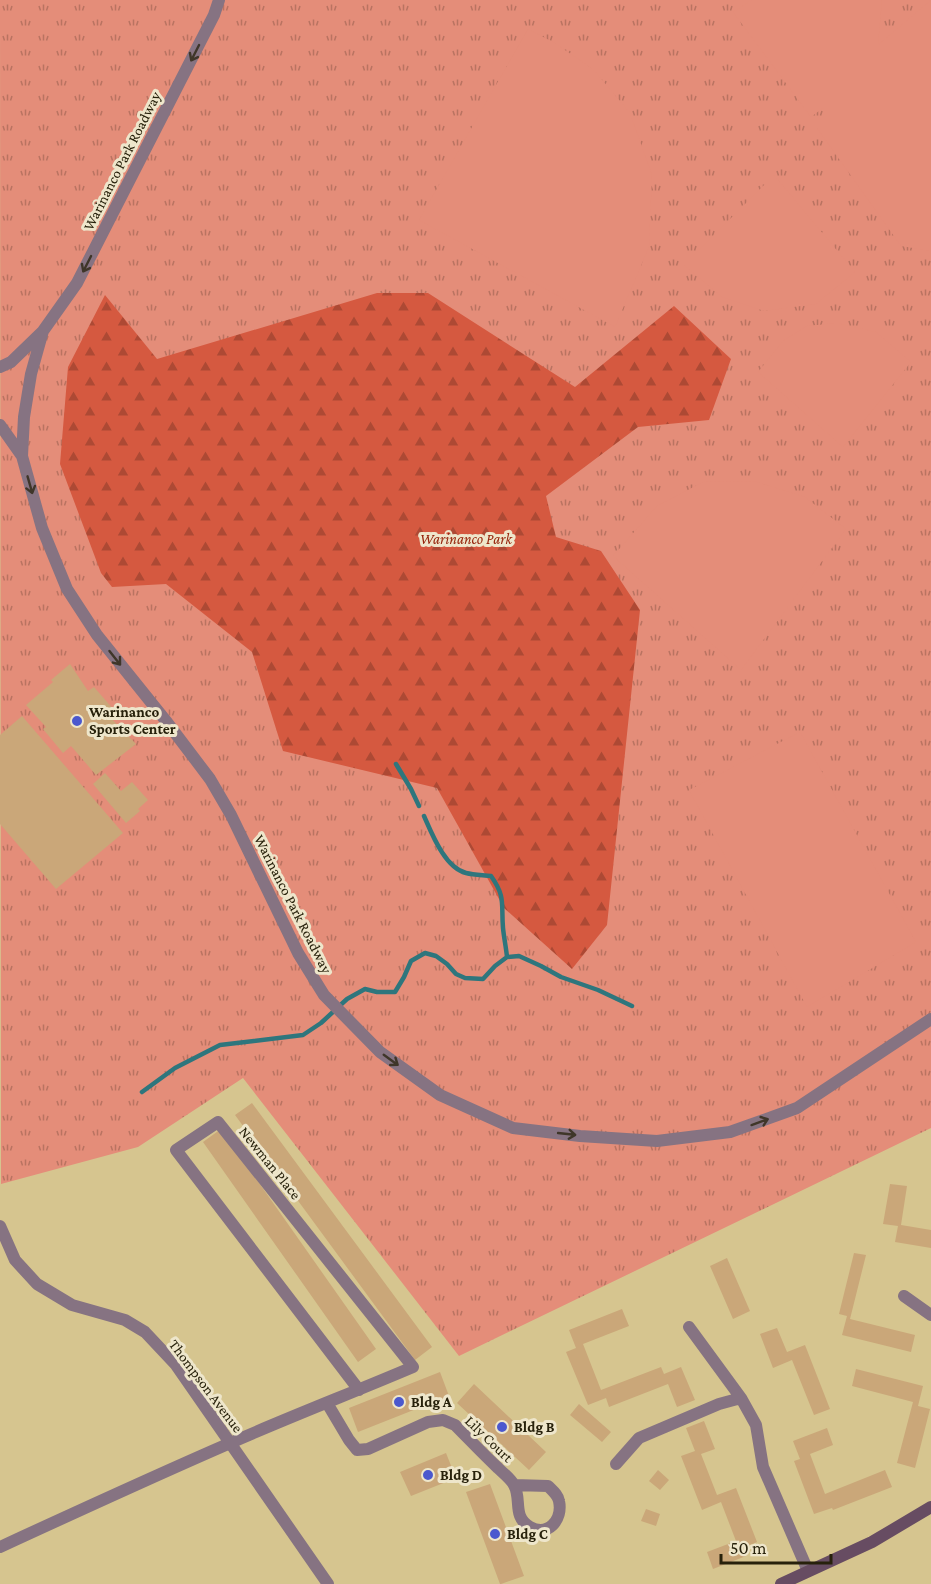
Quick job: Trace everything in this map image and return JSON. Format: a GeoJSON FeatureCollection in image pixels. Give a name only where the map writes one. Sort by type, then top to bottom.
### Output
{"type":"FeatureCollection","features":[{"type":"Feature","properties":{"kind":"main road"},"geometry":{"type":"LineString","coordinates":[[781,1584],[872,1542],[931,1507]]}},
{"type":"Feature","properties":{"kind":"street","name":"Warinanco Park Roadway"},"geometry":{"type":"LineString","coordinates":[[0,367],[11,362],[43,331],[77,283],[214,15],[219,0]]}},
{"type":"Feature","properties":{"kind":"street","name":"Warinanco Park Roadway"},"geometry":{"type":"LineString","coordinates":[[43,331],[24,417],[22,456],[42,528],[67,588],[97,635],[210,779],[231,815],[312,978],[324,995],[380,1052],[440,1095],[513,1128],[580,1136],[657,1141],[730,1132],[797,1108],[931,1019]]}},
{"type":"Feature","properties":{"kind":"street","name":"Warinanco Park Roadway"},"geometry":{"type":"LineString","coordinates":[[0,425],[22,456]]}},
{"type":"Feature","properties":{"kind":"street","name":"Newman Place"},"geometry":{"type":"LineString","coordinates":[[0,1547],[230,1443],[359,1390],[413,1367],[218,1122],[176,1150],[359,1390]]}},
{"type":"Feature","properties":{"kind":"street","name":"Thompson Avenue"},"geometry":{"type":"LineString","coordinates":[[0,1226],[15,1260],[37,1284],[72,1305],[125,1320],[145,1332],[176,1365],[328,1584]]}},
{"type":"Feature","properties":{"kind":"street"},"geometry":{"type":"LineString","coordinates":[[904,1296],[931,1315]]}},
{"type":"Feature","properties":{"kind":"street"},"geometry":{"type":"LineString","coordinates":[[689,1327],[741,1398],[756,1425],[763,1467],[808,1571]]}},
{"type":"Feature","properties":{"kind":"street"},"geometry":{"type":"LineString","coordinates":[[616,1464],[639,1438],[719,1404],[741,1398]]}},
{"type":"Feature","properties":{"kind":"street","name":"Lily Court"},"geometry":{"type":"LineString","coordinates":[[327,1403],[357,1450],[368,1449],[428,1422],[443,1420],[455,1425],[514,1485],[518,1510],[525,1523],[543,1530],[551,1527],[559,1514],[559,1501],[554,1492],[548,1486],[514,1485]]}},
{"type":"Feature","properties":{"kind":"green space","name":"Warinanco Park"},"geometry":{"type":"Polygon","coordinates":[[[0,0],[931,0],[931,1128],[459,1356],[243,1078],[138,1147],[1,1184],[0,0]]]}},
{"type":"Feature","properties":{"kind":"green space"},"geometry":{"type":"Polygon","coordinates":[[[752,0],[882,0],[878,45],[931,0],[931,251],[901,246],[817,128],[830,115],[823,108],[811,117],[733,12],[752,0]]]}},
{"type":"Feature","properties":{"kind":"green space"},"geometry":{"type":"Polygon","coordinates":[[[528,29],[553,42],[593,69],[630,113],[652,175],[649,247],[615,327],[419,220],[528,29]]]}},
{"type":"Feature","properties":{"kind":"green space"},"geometry":{"type":"Polygon","coordinates":[[[774,175],[855,272],[816,304],[764,311],[722,297],[684,265],[774,175]]]}},
{"type":"Feature","properties":{"kind":"green space"},"geometry":{"type":"Polygon","coordinates":[[[377,293],[428,293],[575,387],[674,306],[731,359],[709,420],[638,427],[546,496],[556,537],[601,551],[640,610],[607,925],[572,969],[504,908],[437,788],[283,751],[252,652],[166,584],[112,587],[101,573],[60,464],[68,367],[105,295],[157,359],[377,293]]]}},
{"type":"Feature","properties":{"kind":"green space"},"geometry":{"type":"Polygon","coordinates":[[[837,323],[876,332],[911,362],[843,447],[758,372],[783,341],[807,326],[837,323]]]}},
{"type":"Feature","properties":{"kind":"green space"},"geometry":{"type":"Polygon","coordinates":[[[754,481],[805,497],[846,529],[741,670],[613,556],[657,506],[703,482],[754,481]]]}},
{"type":"Feature","properties":{"kind":"green space"},"geometry":{"type":"Polygon","coordinates":[[[800,732],[916,942],[807,1007],[689,790],[800,732]]]}},
{"type":"Feature","properties":{"kind":"building","name":"Warinanco Sports Center"},"geometry":{"type":"Polygon","coordinates":[[[70,664],[88,691],[94,687],[114,710],[108,715],[136,744],[96,775],[71,746],[63,753],[43,729],[46,727],[26,705],[70,664]]]}},
{"type":"Feature","properties":{"kind":"building"},"geometry":{"type":"Polygon","coordinates":[[[22,716],[123,833],[56,889],[0,824],[0,735],[22,716]]]}},
{"type":"Feature","properties":{"kind":"building"},"geometry":{"type":"Polygon","coordinates":[[[105,773],[121,791],[132,782],[148,800],[138,809],[140,811],[126,823],[93,784],[105,773]]]}},
{"type":"Feature","properties":{"kind":"building"},"geometry":{"type":"Polygon","coordinates":[[[252,1103],[432,1347],[415,1360],[235,1115],[252,1103]]]}},
{"type":"Feature","properties":{"kind":"building"},"geometry":{"type":"Polygon","coordinates":[[[221,1129],[376,1349],[358,1362],[203,1142],[221,1129]]]}},
{"type":"Feature","properties":{"kind":"building"},"geometry":{"type":"Polygon","coordinates":[[[890,1184],[907,1186],[901,1225],[931,1230],[931,1248],[895,1242],[898,1226],[883,1224],[890,1184]]]}},
{"type":"Feature","properties":{"kind":"building"},"geometry":{"type":"Polygon","coordinates":[[[854,1253],[866,1255],[850,1319],[915,1335],[911,1352],[842,1335],[847,1316],[839,1314],[854,1253]]]}},
{"type":"Feature","properties":{"kind":"building"},"geometry":{"type":"Polygon","coordinates":[[[727,1258],[750,1311],[733,1319],[710,1266],[727,1258]]]}},
{"type":"Feature","properties":{"kind":"building"},"geometry":{"type":"Polygon","coordinates":[[[622,1309],[629,1326],[583,1344],[601,1390],[661,1367],[664,1374],[681,1367],[695,1400],[677,1407],[668,1384],[609,1407],[606,1398],[588,1405],[566,1352],[576,1348],[569,1330],[622,1309]]]}},
{"type":"Feature","properties":{"kind":"building"},"geometry":{"type":"Polygon","coordinates":[[[777,1328],[787,1352],[805,1345],[830,1409],[814,1415],[792,1360],[773,1368],[760,1334],[777,1328]]]}},
{"type":"Feature","properties":{"kind":"building"},"geometry":{"type":"Polygon","coordinates":[[[856,1369],[923,1386],[918,1406],[930,1409],[915,1468],[897,1463],[913,1402],[852,1386],[856,1369]]]}},
{"type":"Feature","properties":{"kind":"building","name":"Bldg A"},"geometry":{"type":"Polygon","coordinates":[[[440,1372],[449,1396],[358,1432],[349,1408],[440,1372]]]}},
{"type":"Feature","properties":{"kind":"building","name":"Bldg B"},"geometry":{"type":"Polygon","coordinates":[[[474,1384],[546,1452],[529,1470],[457,1403],[474,1384]]]}},
{"type":"Feature","properties":{"kind":"building"},"geometry":{"type":"Polygon","coordinates":[[[579,1404],[611,1432],[602,1442],[570,1415],[579,1404]]]}},
{"type":"Feature","properties":{"kind":"building"},"geometry":{"type":"Polygon","coordinates":[[[704,1421],[715,1449],[701,1454],[717,1495],[736,1488],[757,1542],[743,1548],[746,1556],[713,1569],[707,1552],[736,1541],[721,1502],[702,1510],[681,1456],[695,1451],[686,1428],[704,1421]]]}},
{"type":"Feature","properties":{"kind":"building"},"geometry":{"type":"Polygon","coordinates":[[[827,1428],[833,1445],[810,1454],[825,1494],[885,1470],[892,1487],[833,1510],[832,1508],[814,1514],[794,1461],[800,1459],[793,1441],[827,1428]]]}},
{"type":"Feature","properties":{"kind":"building","name":"Bldg D"},"geometry":{"type":"Polygon","coordinates":[[[446,1453],[456,1478],[411,1496],[400,1472],[446,1453]]]}},
{"type":"Feature","properties":{"kind":"building"},"geometry":{"type":"Polygon","coordinates":[[[658,1470],[669,1480],[660,1490],[649,1481],[658,1470]]]}},
{"type":"Feature","properties":{"kind":"building","name":"Bldg C"},"geometry":{"type":"Polygon","coordinates":[[[490,1484],[524,1576],[501,1584],[466,1492],[490,1484]]]}},
{"type":"Feature","properties":{"kind":"building"},"geometry":{"type":"Polygon","coordinates":[[[646,1509],[660,1514],[656,1526],[641,1521],[646,1509]]]}},
{"type":"Feature","properties":{"kind":"waterway"},"geometry":{"type":"LineString","coordinates":[[396,764],[419,806]]}},
{"type":"Feature","properties":{"kind":"waterway"},"geometry":{"type":"LineString","coordinates":[[424,816],[440,849],[452,865],[466,873],[491,876],[496,883],[502,901],[507,957]]}},
{"type":"Feature","properties":{"kind":"waterway"},"geometry":{"type":"LineString","coordinates":[[142,1092],[175,1068],[220,1045],[303,1035],[321,1023],[347,999],[365,989],[395,992],[411,961],[425,953],[436,956],[456,974],[465,978],[483,979],[507,957],[519,956],[561,977],[598,990],[632,1006]]}},
{"type":"Feature","properties":{"kind":"place","name":"Warinanco Sports Center"},"geometry":{"type":"Point","coordinates":[77,721]}},
{"type":"Feature","properties":{"kind":"place","name":"Bldg A"},"geometry":{"type":"Point","coordinates":[399,1402]}},
{"type":"Feature","properties":{"kind":"place","name":"Bldg B"},"geometry":{"type":"Point","coordinates":[502,1427]}},
{"type":"Feature","properties":{"kind":"place","name":"Bldg D"},"geometry":{"type":"Point","coordinates":[428,1475]}},
{"type":"Feature","properties":{"kind":"place","name":"Bldg C"},"geometry":{"type":"Point","coordinates":[495,1534]}}]}
